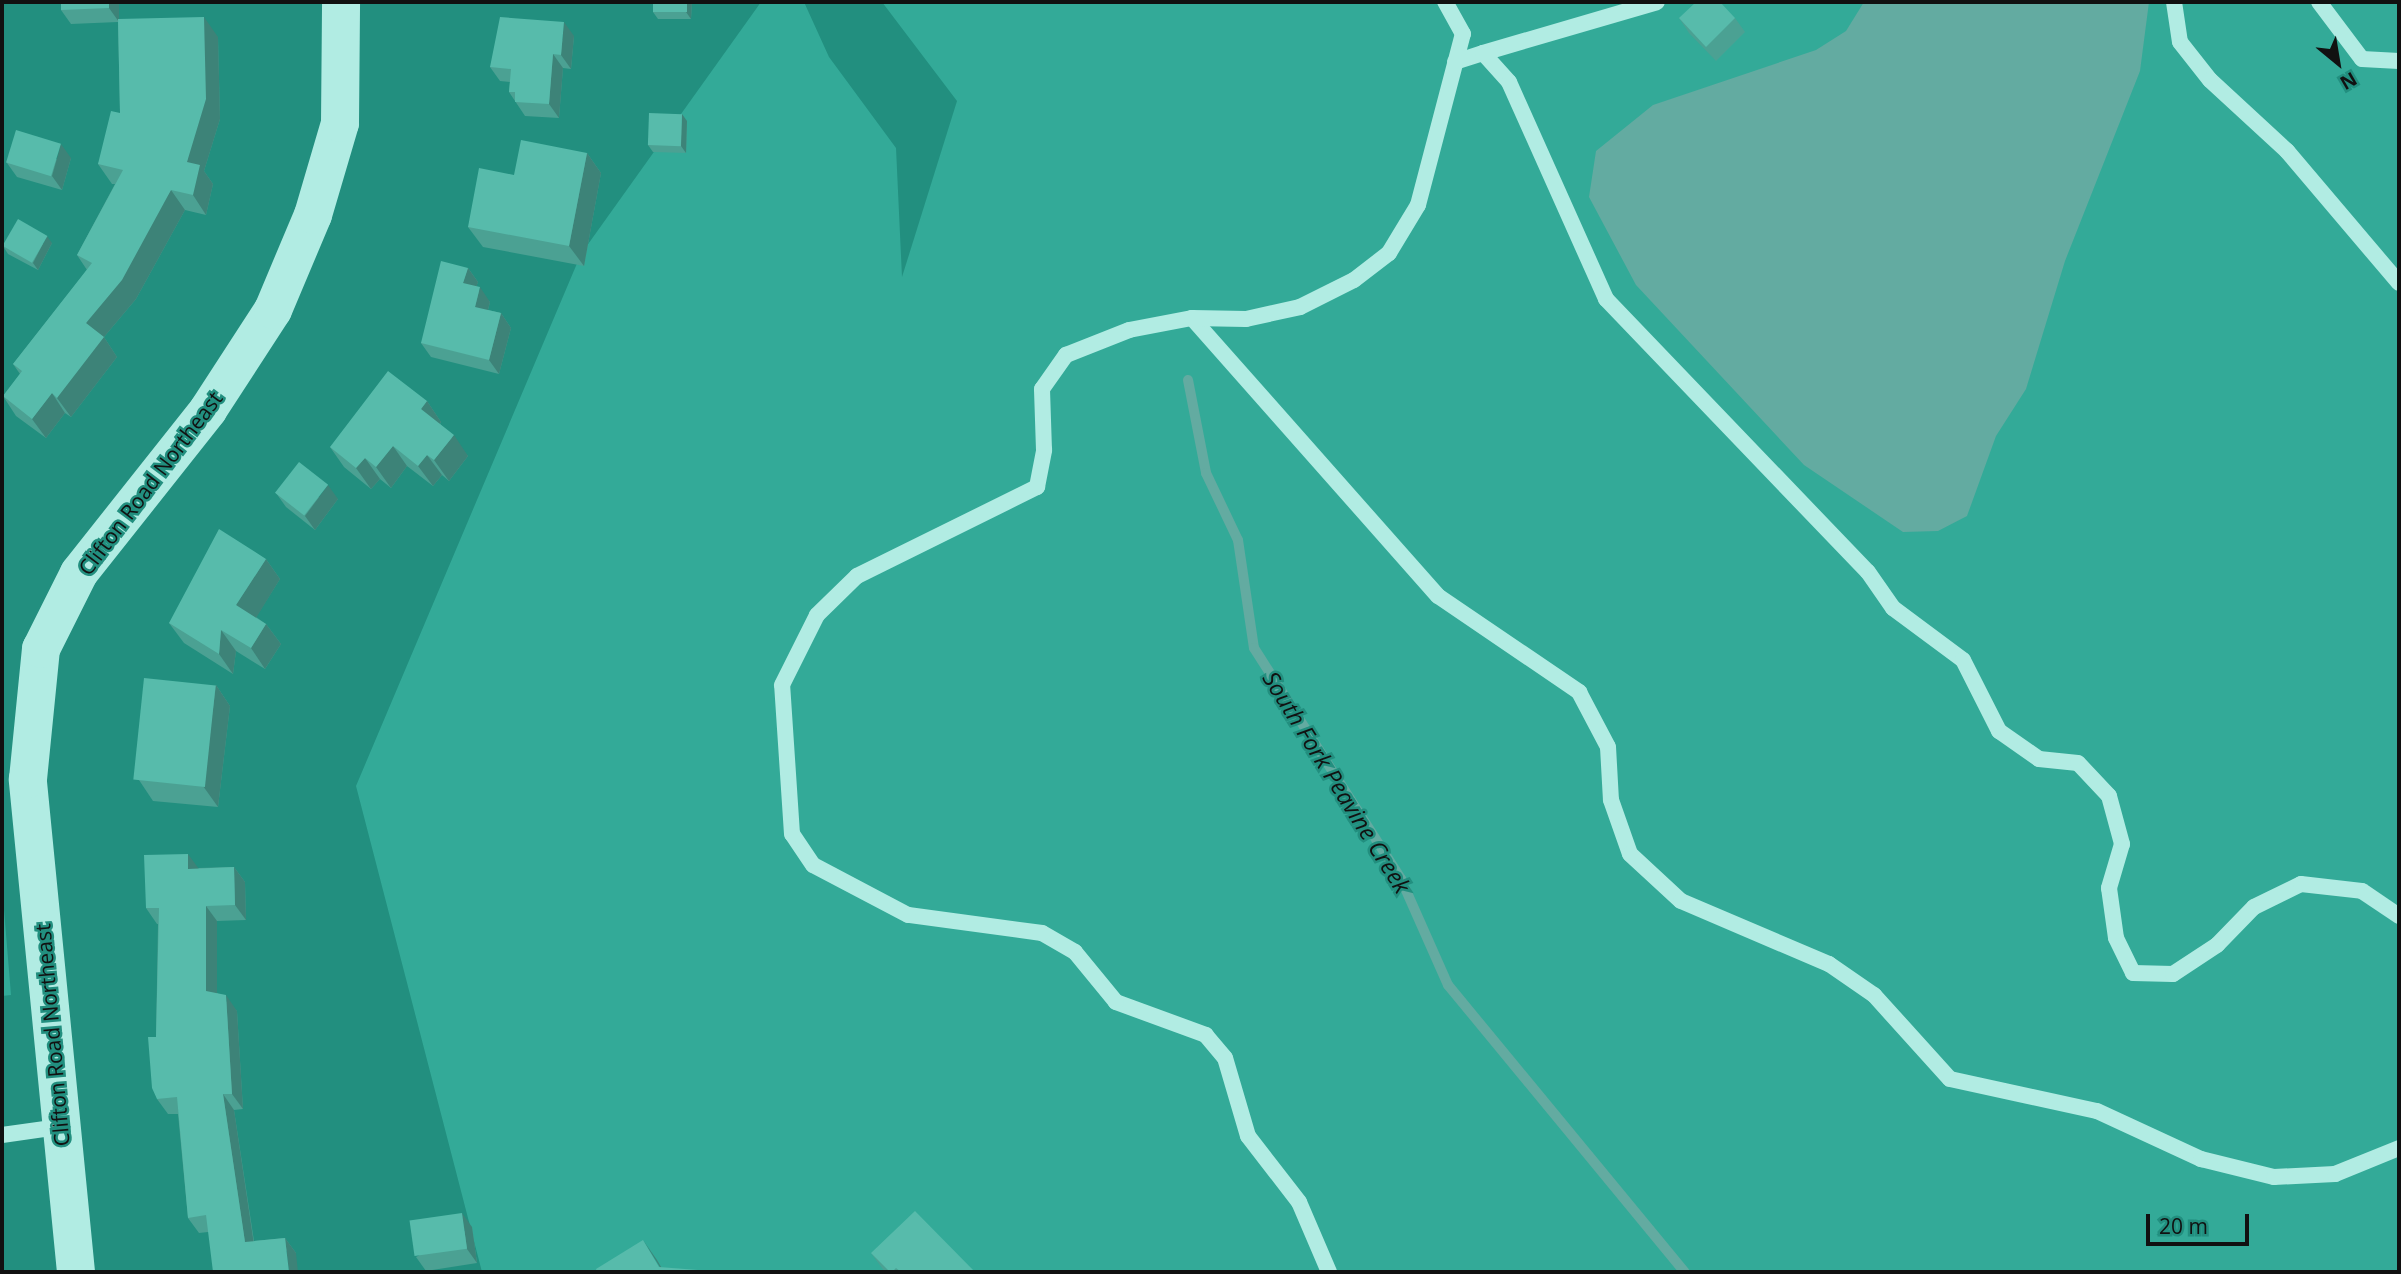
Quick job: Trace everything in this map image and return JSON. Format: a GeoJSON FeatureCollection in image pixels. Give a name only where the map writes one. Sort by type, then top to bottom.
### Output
{"type":"FeatureCollection","features":[{"type":"Feature","properties":{"kind":"street","name":"Clifton Road Northeast"},"geometry":{"type":"LineString","coordinates":[[76,1272],[59,1127],[28,779],[41,649],[79,573],[208,410],[273,310],[313,215],[340,123],[341,2]]}},
{"type":"Feature","properties":{"kind":"lane"},"geometry":{"type":"LineString","coordinates":[[1329,1272],[1299,1202],[1248,1136],[1225,1058],[1206,1035],[1116,1002],[1075,952],[1042,933],[908,915],[856,891],[813,865],[792,834],[782,685],[817,615],[857,576],[1037,487],[1044,450],[1042,390],[1066,355],[1129,330],[1192,318],[1246,319],[1300,307],[1354,280],[1389,253],[1418,205],[1463,34],[1445,2]]}},
{"type":"Feature","properties":{"kind":"lane"},"geometry":{"type":"LineString","coordinates":[[1455,62],[1657,2]]}},
{"type":"Feature","properties":{"kind":"lane"},"geometry":{"type":"LineString","coordinates":[[2174,2],[2180,42],[2210,80],[2287,151],[2399,283]]}},
{"type":"Feature","properties":{"kind":"lane"},"geometry":{"type":"LineString","coordinates":[[2319,2],[2362,59],[2399,61]]}},
{"type":"Feature","properties":{"kind":"lane"},"geometry":{"type":"LineString","coordinates":[[1483,53],[1509,82],[1606,299],[1868,572],[1893,608],[1963,660],[1999,731],[2039,759],[2078,763],[2109,796],[2122,844],[2109,888],[2116,938],[2133,973],[2173,974],[2217,945],[2254,907],[2301,884],[2362,891],[2399,916]]}},
{"type":"Feature","properties":{"kind":"lane"},"geometry":{"type":"LineString","coordinates":[[1192,318],[1438,596],[1580,692],[1608,747],[1611,800],[1630,854],[1681,901],[1829,964],[1863,987],[1950,1079],[2097,1111],[2201,1159],[2274,1177],[2335,1174],[2399,1149]]}},
{"type":"Feature","properties":{"kind":"lane"},"geometry":{"type":"LineString","coordinates":[[2,1135],[59,1127]]}},
{"type":"Feature","properties":{"kind":"green space"},"geometry":{"type":"Polygon","coordinates":[[[761,2],[804,2],[829,57],[896,148],[902,277],[957,101],[882,2],[2399,2],[2399,1272],[482,1272],[356,786],[581,254],[761,2]]]}},
{"type":"Feature","properties":{"kind":"green space"},"geometry":{"type":"Polygon","coordinates":[[[2,885],[11,995],[2,996],[2,885]]]}},
{"type":"Feature","properties":{"kind":"water"},"geometry":{"type":"Polygon","coordinates":[[[1864,2],[2149,2],[2140,71],[2065,261],[2026,389],[1996,436],[1967,516],[1938,531],[1903,532],[1804,465],[1636,285],[1589,197],[1596,151],[1653,105],[1816,50],[1846,31],[1864,2]]]}},
{"type":"Feature","properties":{"kind":"building"},"geometry":{"type":"Polygon","coordinates":[[[61,2],[109,2],[109,8],[61,10],[61,2]]]}},
{"type":"Feature","properties":{"kind":"building"},"geometry":{"type":"Polygon","coordinates":[[[653,2],[687,2],[687,12],[653,12],[653,2]]]}},
{"type":"Feature","properties":{"kind":"building"},"geometry":{"type":"Polygon","coordinates":[[[1696,2],[1720,2],[1735,18],[1706,47],[1679,18],[1696,2]]]}},
{"type":"Feature","properties":{"kind":"building"},"geometry":{"type":"Polygon","coordinates":[[[204,17],[206,99],[187,162],[200,165],[193,195],[171,190],[122,280],[86,323],[104,337],[57,398],[52,393],[32,419],[3,396],[22,371],[13,364],[92,263],[77,255],[123,170],[98,164],[111,111],[120,113],[118,19],[204,17]]]}},
{"type":"Feature","properties":{"kind":"building"},"geometry":{"type":"Polygon","coordinates":[[[500,17],[564,22],[561,55],[553,54],[549,104],[515,102],[515,92],[509,92],[511,69],[490,67],[500,17]]]}},
{"type":"Feature","properties":{"kind":"building"},"geometry":{"type":"Polygon","coordinates":[[[649,113],[682,114],[681,146],[648,145],[649,113]]]}},
{"type":"Feature","properties":{"kind":"building"},"geometry":{"type":"Polygon","coordinates":[[[16,130],[61,144],[51,176],[6,163],[16,130]]]}},
{"type":"Feature","properties":{"kind":"building"},"geometry":{"type":"Polygon","coordinates":[[[521,140],[587,153],[569,246],[468,227],[479,168],[514,175],[521,140]]]}},
{"type":"Feature","properties":{"kind":"building"},"geometry":{"type":"Polygon","coordinates":[[[18,219],[47,236],[32,263],[2,246],[18,219]]]}},
{"type":"Feature","properties":{"kind":"building"},"geometry":{"type":"Polygon","coordinates":[[[441,261],[468,268],[463,283],[480,287],[475,307],[501,313],[489,360],[421,343],[441,261]]]}},
{"type":"Feature","properties":{"kind":"building"},"geometry":{"type":"Polygon","coordinates":[[[388,371],[427,401],[421,409],[454,435],[434,460],[427,455],[418,466],[393,446],[376,467],[365,458],[356,468],[330,447],[388,371]]]}},
{"type":"Feature","properties":{"kind":"building"},"geometry":{"type":"Polygon","coordinates":[[[299,462],[328,485],[304,516],[275,493],[299,462]]]}},
{"type":"Feature","properties":{"kind":"building"},"geometry":{"type":"Polygon","coordinates":[[[219,529],[266,559],[236,605],[266,624],[251,648],[221,630],[219,654],[169,623],[219,529]]]}},
{"type":"Feature","properties":{"kind":"building"},"geometry":{"type":"Polygon","coordinates":[[[144,678],[216,686],[205,787],[133,779],[144,678]]]}},
{"type":"Feature","properties":{"kind":"building"},"geometry":{"type":"Polygon","coordinates":[[[188,854],[188,869],[234,867],[235,905],[206,906],[206,991],[226,995],[232,1094],[223,1094],[245,1242],[285,1238],[289,1272],[213,1272],[206,1215],[188,1218],[177,1097],[157,1099],[152,1088],[148,1037],[156,1037],[159,908],[146,908],[144,855],[188,854]]]}},
{"type":"Feature","properties":{"kind":"building"},"geometry":{"type":"Polygon","coordinates":[[[915,1211],[975,1272],[901,1272],[896,1268],[890,1272],[871,1253],[915,1211]]]}},
{"type":"Feature","properties":{"kind":"building"},"geometry":{"type":"Polygon","coordinates":[[[462,1213],[467,1249],[415,1256],[410,1220],[462,1213]]]}},
{"type":"Feature","properties":{"kind":"building"},"geometry":{"type":"Polygon","coordinates":[[[643,1240],[659,1267],[724,1272],[597,1272],[596,1269],[643,1240]]]}},
{"type":"Feature","properties":{"kind":"waterway","name":"South Fork Peavine Creek"},"geometry":{"type":"LineString","coordinates":[[1188,380],[1206,473],[1238,540],[1254,648],[1401,879],[1448,985],[1685,1272]]}}]}
